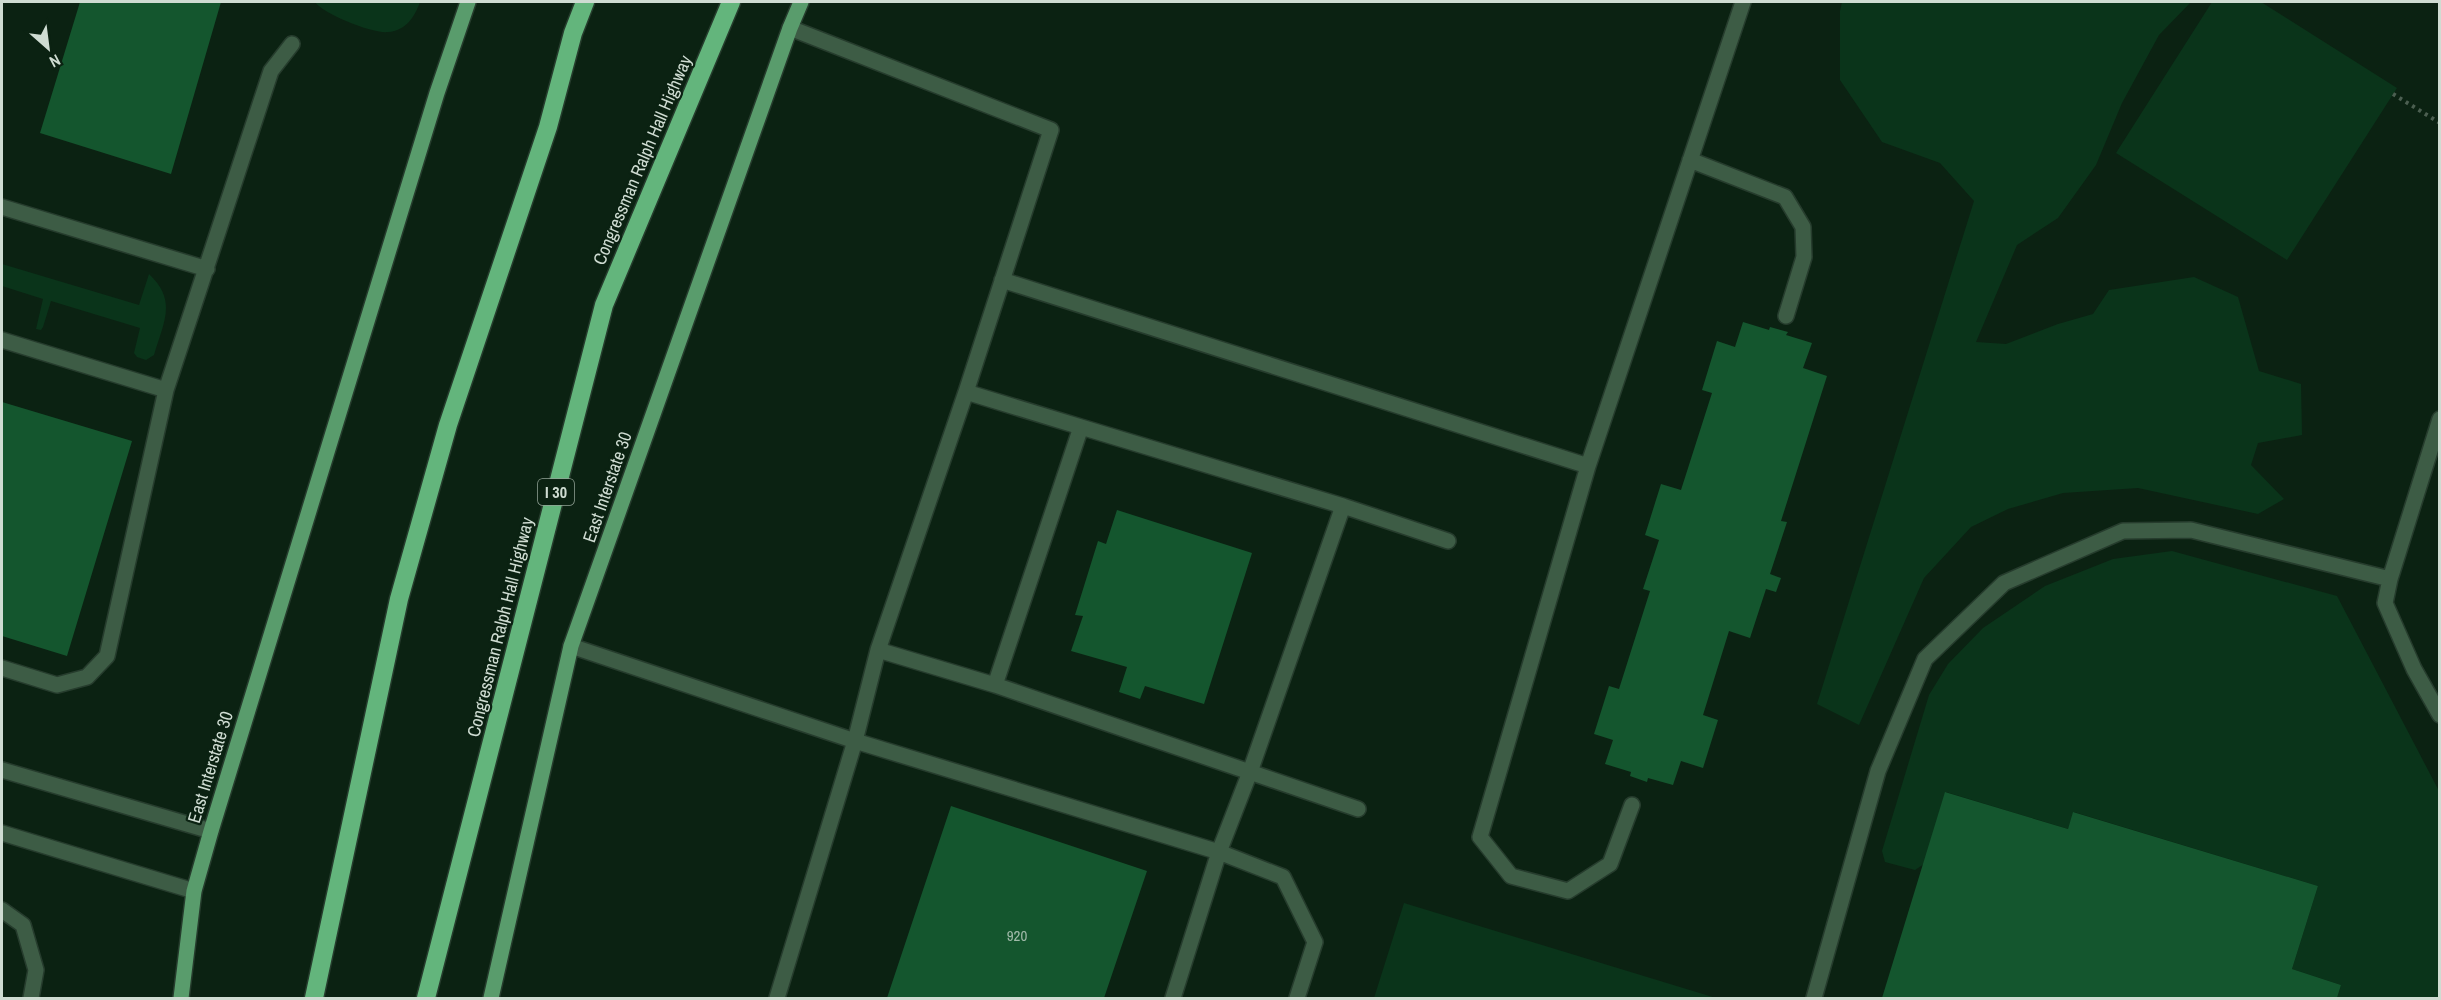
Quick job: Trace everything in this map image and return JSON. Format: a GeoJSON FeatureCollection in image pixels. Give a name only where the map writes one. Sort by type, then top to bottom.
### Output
{"type":"FeatureCollection","features":[{"type":"Feature","properties":{"kind":"highway"},"geometry":{"type":"LineString","coordinates":[[314,999],[399,599],[448,425],[548,128],[573,33],[585,2]]}},
{"type":"Feature","properties":{"kind":"highway","name":"Congressman Ralph Hall Highway"},"geometry":{"type":"LineString","coordinates":[[426,999],[604,305],[731,2]]}},
{"type":"Feature","properties":{"kind":"main road","name":"East Interstate 30"},"geometry":{"type":"LineString","coordinates":[[181,999],[194,891],[211,831],[437,93],[468,2]]}},
{"type":"Feature","properties":{"kind":"main road","name":"East Interstate 30"},"geometry":{"type":"LineString","coordinates":[[491,999],[571,646],[801,2]]}},
{"type":"Feature","properties":{"kind":"lane"},"geometry":{"type":"LineString","coordinates":[[1632,805],[1610,864],[1568,891],[1511,876],[1480,837],[1588,466],[1743,2]]}},
{"type":"Feature","properties":{"kind":"lane"},"geometry":{"type":"LineString","coordinates":[[777,999],[855,741],[878,650],[1052,130],[790,28]]}},
{"type":"Feature","properties":{"kind":"lane"},"geometry":{"type":"LineString","coordinates":[[2,668],[57,685],[87,677],[107,656],[166,390],[271,71],[292,44]]}},
{"type":"Feature","properties":{"kind":"lane"},"geometry":{"type":"LineString","coordinates":[[1690,160],[1785,197],[1803,227],[1804,257],[1786,316]]}},
{"type":"Feature","properties":{"kind":"lane"},"geometry":{"type":"LineString","coordinates":[[2,207],[207,269]]}},
{"type":"Feature","properties":{"kind":"lane"},"geometry":{"type":"LineString","coordinates":[[1002,280],[1588,466]]}},
{"type":"Feature","properties":{"kind":"lane"},"geometry":{"type":"LineString","coordinates":[[2,340],[166,390]]}},
{"type":"Feature","properties":{"kind":"lane"},"geometry":{"type":"LineString","coordinates":[[966,392],[1344,506],[1448,541]]}},
{"type":"Feature","properties":{"kind":"lane"},"geometry":{"type":"LineString","coordinates":[[2439,419],[2390,579],[2385,603],[2415,669],[2439,714]]}},
{"type":"Feature","properties":{"kind":"lane"},"geometry":{"type":"LineString","coordinates":[[994,685],[1081,427]]}},
{"type":"Feature","properties":{"kind":"lane"},"geometry":{"type":"LineString","coordinates":[[1173,999],[1219,852],[1250,772],[1344,506]]}},
{"type":"Feature","properties":{"kind":"lane"},"geometry":{"type":"LineString","coordinates":[[1814,999],[1878,771],[1925,659],[2004,583],[2123,531],[2145,530],[2191,530],[2390,579]]}},
{"type":"Feature","properties":{"kind":"lane"},"geometry":{"type":"LineString","coordinates":[[571,646],[855,741],[1219,852],[1283,877],[1315,942],[1297,999]]}},
{"type":"Feature","properties":{"kind":"lane"},"geometry":{"type":"LineString","coordinates":[[878,650],[994,685],[1358,809]]}},
{"type":"Feature","properties":{"kind":"lane"},"geometry":{"type":"LineString","coordinates":[[2,770],[211,831]]}},
{"type":"Feature","properties":{"kind":"lane"},"geometry":{"type":"LineString","coordinates":[[2,833],[194,891]]}},
{"type":"Feature","properties":{"kind":"lane"},"geometry":{"type":"LineString","coordinates":[[2,910],[23,925],[36,970],[31,999]]}},
{"type":"Feature","properties":{"kind":"path"},"geometry":{"type":"LineString","coordinates":[[2393,94],[2439,123]]}},
{"type":"Feature","properties":{"kind":"green space"},"geometry":{"type":"Polygon","coordinates":[[[315,2],[420,2],[405,26],[394,31],[381,32],[349,22],[328,12],[315,2]]]}},
{"type":"Feature","properties":{"kind":"green space"},"geometry":{"type":"Polygon","coordinates":[[[1842,2],[2191,2],[2159,35],[2122,103],[2096,165],[2058,218],[2017,245],[1976,342],[2006,344],[2058,324],[2093,314],[2109,290],[2194,277],[2238,297],[2259,371],[2301,384],[2302,435],[2258,443],[2251,465],[2284,499],[2258,514],[2138,488],[2063,493],[2008,509],[1971,527],[1924,578],[1859,725],[1817,704],[1974,201],[1940,163],[1882,142],[1840,80],[1842,2]]]}},
{"type":"Feature","properties":{"kind":"green space"},"geometry":{"type":"Polygon","coordinates":[[[2212,2],[2261,2],[2397,88],[2287,260],[2116,153],[2212,2]]]}},
{"type":"Feature","properties":{"kind":"green space"},"geometry":{"type":"Polygon","coordinates":[[[2,264],[139,305],[149,274],[158,284],[166,303],[164,322],[154,355],[146,360],[137,357],[134,353],[140,328],[51,301],[43,327],[41,330],[36,329],[43,299],[2,286],[2,264]]]}},
{"type":"Feature","properties":{"kind":"green space"},"geometry":{"type":"Polygon","coordinates":[[[2172,551],[2337,596],[2439,791],[2439,998],[2337,998],[2341,985],[2292,969],[2318,886],[2074,812],[2068,829],[1946,792],[1924,864],[1915,870],[1885,862],[1882,851],[1929,695],[1948,664],[1983,628],[2045,586],[2113,559],[2172,551]]]}},
{"type":"Feature","properties":{"kind":"green space"},"geometry":{"type":"Polygon","coordinates":[[[1404,903],[1716,998],[1374,998],[1404,903]]]}},
{"type":"Feature","properties":{"kind":"building"},"geometry":{"type":"Polygon","coordinates":[[[80,2],[221,2],[171,174],[40,133],[80,2]]]}},
{"type":"Feature","properties":{"kind":"building"},"geometry":{"type":"Polygon","coordinates":[[[1743,322],[1769,330],[1770,327],[1788,332],[1786,335],[1812,343],[1803,368],[1827,376],[1781,521],[1787,522],[1770,574],[1781,578],[1776,592],[1766,589],[1750,638],[1729,631],[1703,715],[1718,720],[1703,768],[1681,761],[1673,785],[1648,778],[1647,782],[1630,776],[1631,772],[1605,764],[1613,740],[1594,734],[1609,686],[1619,689],[1650,591],[1643,589],[1659,540],[1645,535],[1661,484],[1681,490],[1712,393],[1702,390],[1717,341],[1735,347],[1743,322]]]}},
{"type":"Feature","properties":{"kind":"building"},"geometry":{"type":"Polygon","coordinates":[[[2,402],[132,441],[67,656],[2,636],[2,402]]]}},
{"type":"Feature","properties":{"kind":"building"},"geometry":{"type":"Polygon","coordinates":[[[1117,510],[1252,553],[1204,704],[1145,686],[1140,699],[1119,692],[1127,667],[1071,651],[1083,616],[1075,615],[1098,541],[1106,544],[1117,510]]]}},
{"type":"Feature","properties":{"kind":"building"},"geometry":{"type":"Polygon","coordinates":[[[1945,792],[2068,829],[2073,812],[2318,886],[2292,969],[2341,985],[2337,998],[1882,998],[1945,792]]]}},
{"type":"Feature","properties":{"kind":"building"},"geometry":{"type":"Polygon","coordinates":[[[951,806],[1147,871],[1104,998],[887,998],[951,806]]]}}]}
